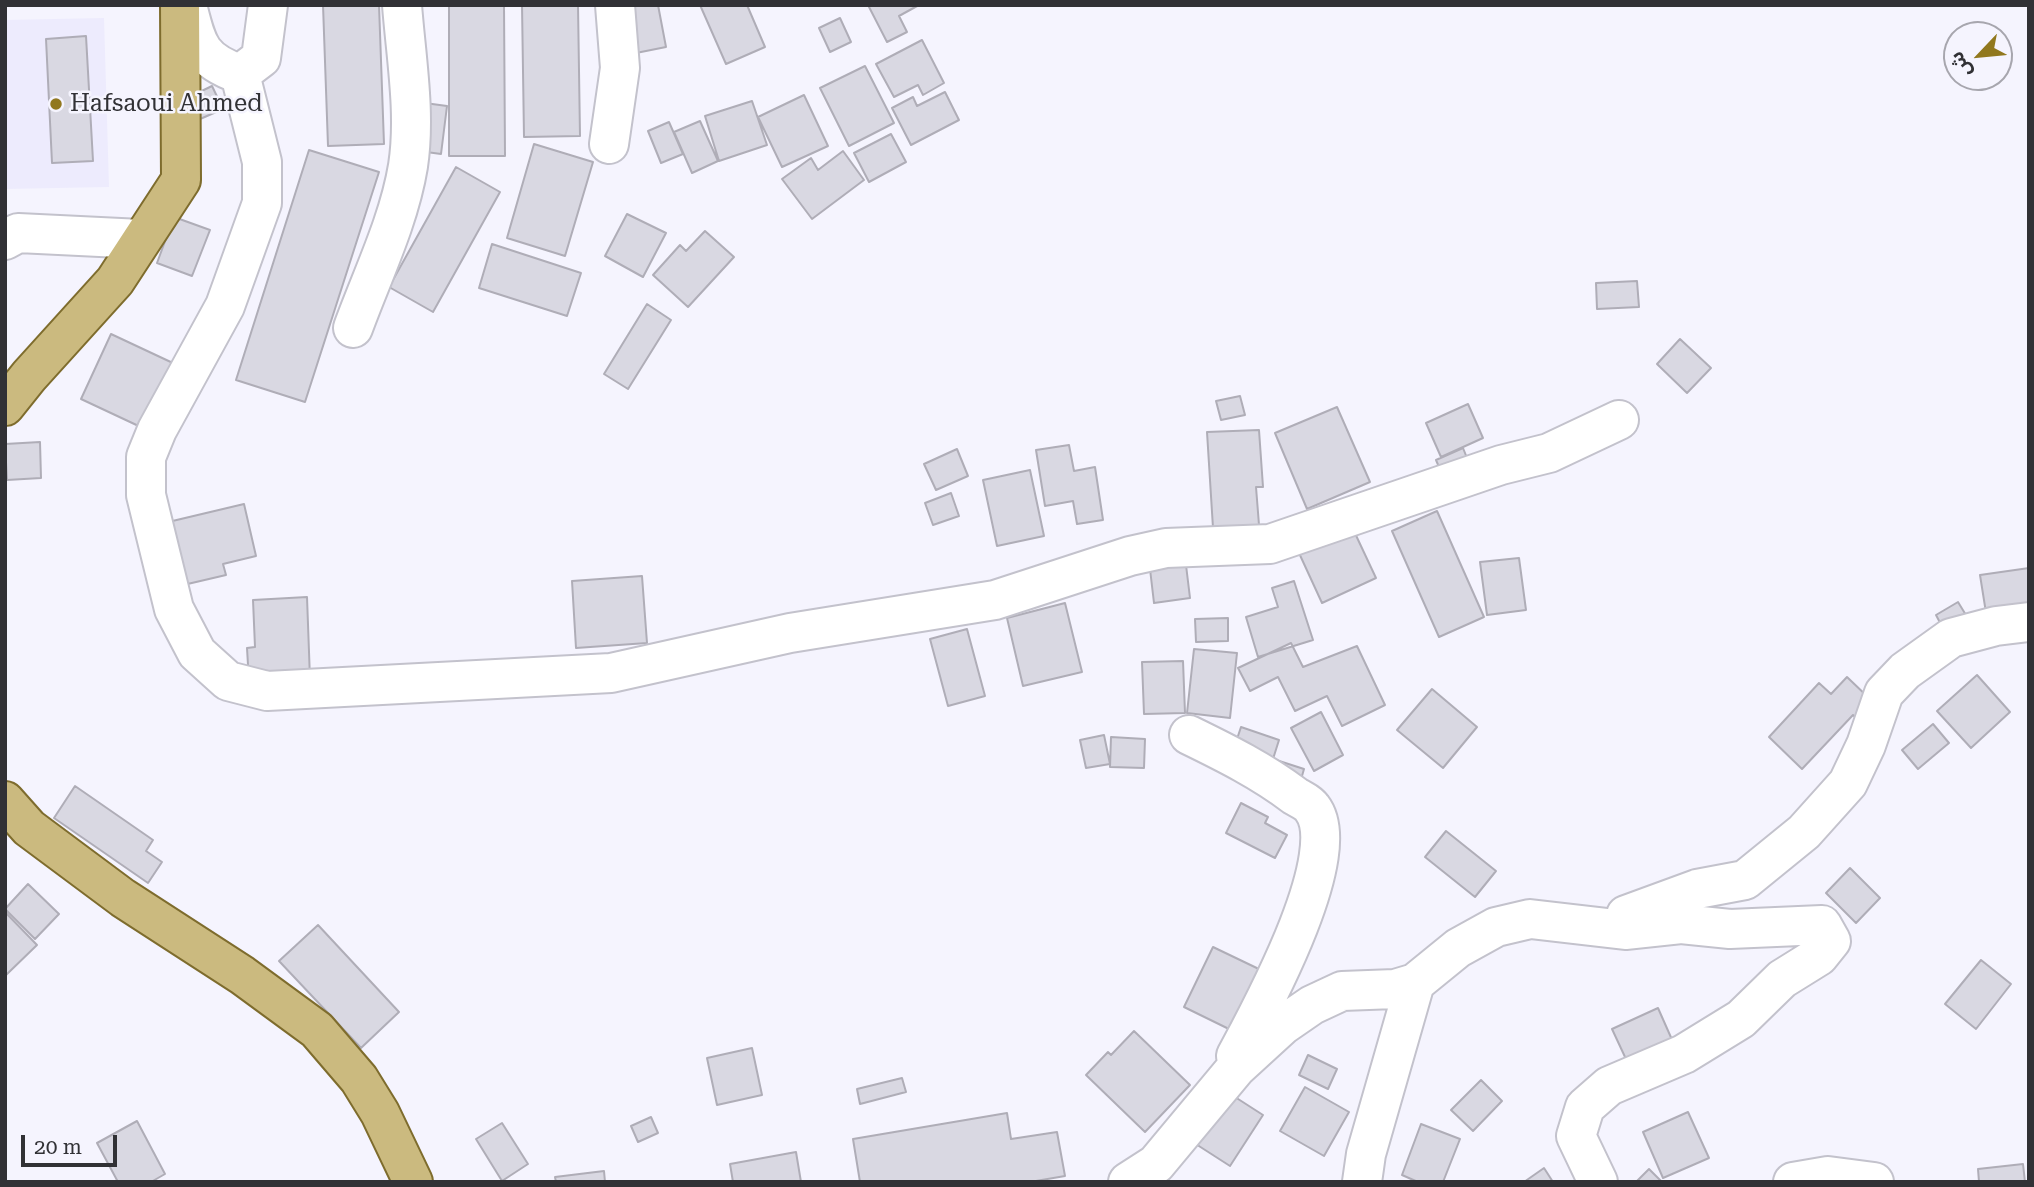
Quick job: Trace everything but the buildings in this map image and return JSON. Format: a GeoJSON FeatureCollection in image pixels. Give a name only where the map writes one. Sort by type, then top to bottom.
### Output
{"type":"FeatureCollection","features":[{"type":"Feature","properties":{"kind":"main road"},"geometry":{"type":"LineString","coordinates":[[5,407],[29,376],[115,281],[181,180],[180,5]]}},
{"type":"Feature","properties":{"kind":"main road"},"geometry":{"type":"LineString","coordinates":[[5,801],[30,828],[122,898],[242,975],[317,1030],[359,1079],[380,1113],[413,1182]]}},
{"type":"Feature","properties":{"kind":"street"},"geometry":{"type":"LineString","coordinates":[[187,5],[197,46],[216,66],[240,74]]}},
{"type":"Feature","properties":{"kind":"street"},"geometry":{"type":"LineString","coordinates":[[240,74],[261,58],[268,5]]}},
{"type":"Feature","properties":{"kind":"street"},"geometry":{"type":"LineString","coordinates":[[354,328],[395,212],[408,165],[410,105],[402,5]]}},
{"type":"Feature","properties":{"kind":"street"},"geometry":{"type":"LineString","coordinates":[[608,144],[620,68],[615,5]]}},
{"type":"Feature","properties":{"kind":"street"},"geometry":{"type":"LineString","coordinates":[[240,74],[262,162],[262,203],[225,306],[153,439],[146,457],[146,495],[174,609],[197,653],[228,681],[267,691],[611,673],[790,633],[995,600],[1130,556],[1166,548],[1270,544],[1501,465],[1549,453],[1619,420]]}},
{"type":"Feature","properties":{"kind":"street"},"geometry":{"type":"LineString","coordinates":[[5,240],[18,233],[141,239]]}},
{"type":"Feature","properties":{"kind":"street"},"geometry":{"type":"LineString","coordinates":[[1590,928],[1697,889],[1745,880],[1804,832],[1848,783],[1866,746],[1884,693],[1905,671],[1951,638],[1996,626],[2029,622]]}},
{"type":"Feature","properties":{"kind":"street"},"geometry":{"type":"LineString","coordinates":[[1189,735],[1244,762],[1313,809],[1321,834],[1320,862],[1275,982],[1216,1092]]}},
{"type":"Feature","properties":{"kind":"street"},"geometry":{"type":"LineString","coordinates":[[1128,1182],[1156,1164],[1236,1069],[1283,1025],[1312,1005],[1342,990],[1395,989],[1415,983],[1458,948],[1496,927],[1530,919],[1590,928],[1626,930],[1681,923],[1730,929],[1822,925],[1831,941],[1819,956],[1782,979],[1741,1019],[1684,1054],[1609,1086],[1585,1107],[1576,1136],[1598,1182]]}},
{"type":"Feature","properties":{"kind":"street"},"geometry":{"type":"LineString","coordinates":[[1362,1182],[1366,1154],[1415,983]]}},
{"type":"Feature","properties":{"kind":"street"},"geometry":{"type":"LineString","coordinates":[[1793,1182],[1828,1176],[1874,1182]]}},
{"type":"Feature","properties":{"kind":"shaded area","name":"Hafsaoui Ahmed"},"geometry":{"type":"Polygon","coordinates":[[[104,18],[109,187],[5,189],[5,20],[104,18]]]}},
{"type":"Feature","properties":{"kind":"place","name":"Hafsaoui Ahmed"},"geometry":{"type":"Point","coordinates":[56,104]}}]}
